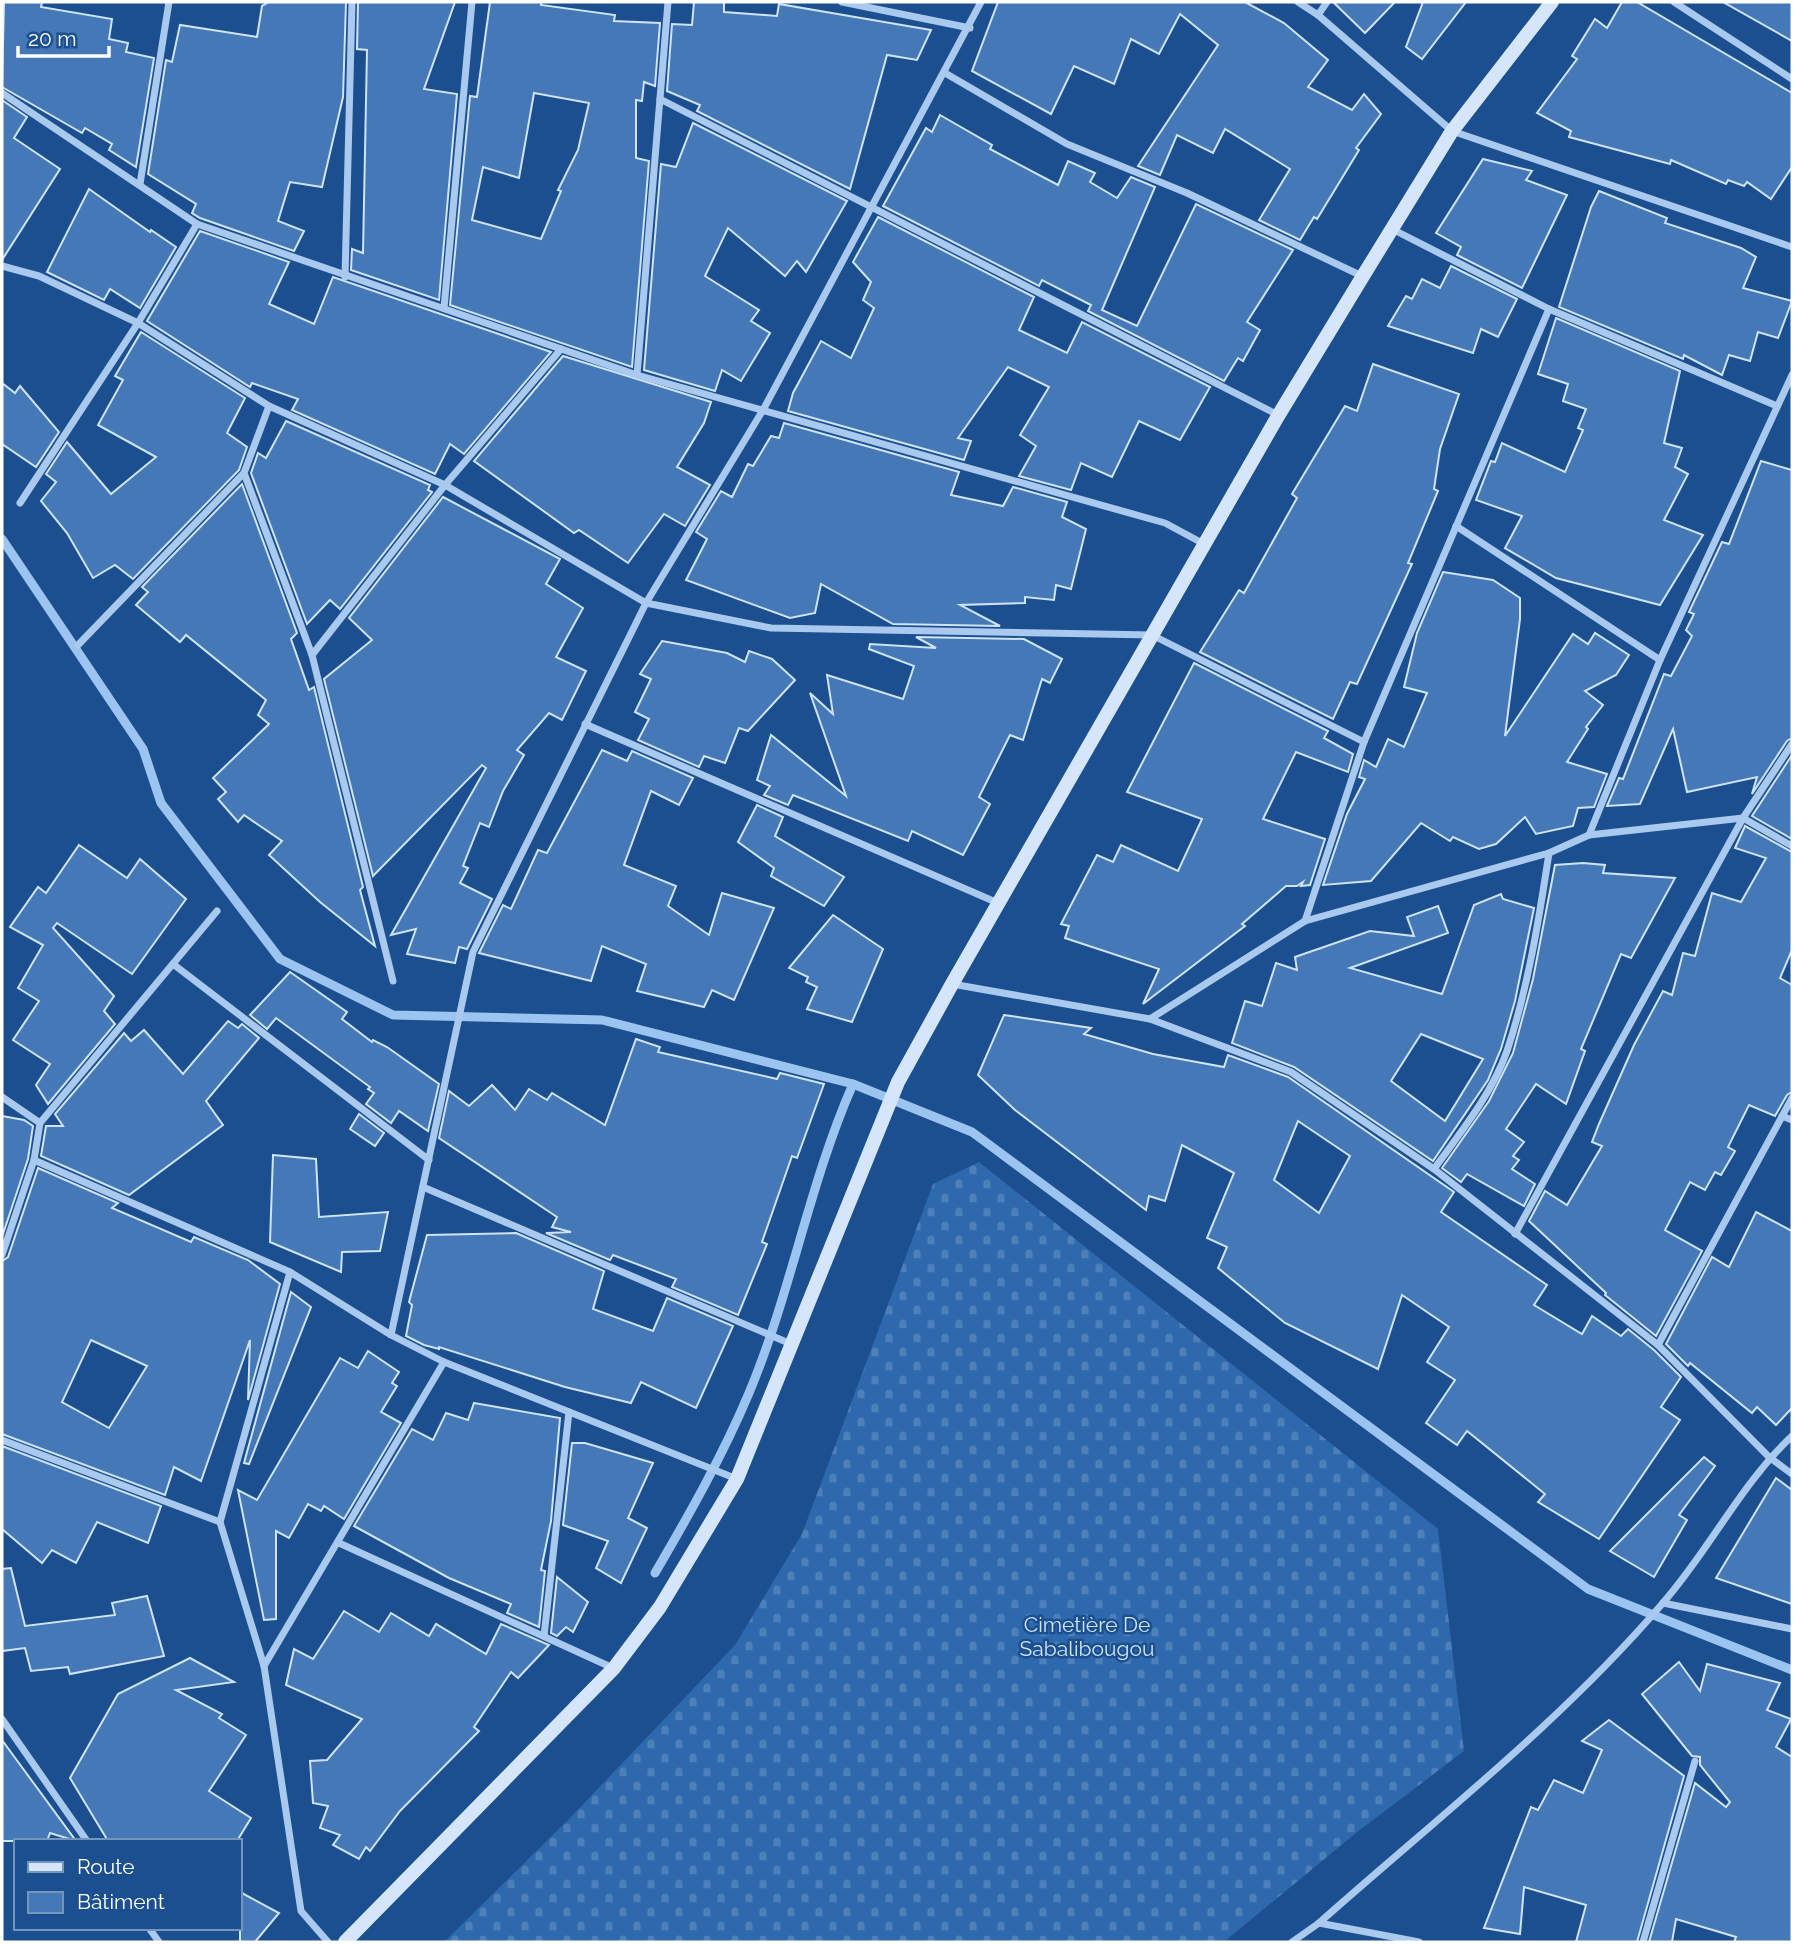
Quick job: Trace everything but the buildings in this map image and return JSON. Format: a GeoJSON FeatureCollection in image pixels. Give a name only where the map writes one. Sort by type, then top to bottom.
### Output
{"type":"FeatureCollection","features":[{"type":"Feature","properties":{"kind":"main road"},"geometry":{"type":"LineString","coordinates":[[345,1942],[614,1668],[660,1607],[737,1479],[886,1108],[952,984],[1278,416],[1363,276],[1452,131],[1552,2]]}},
{"type":"Feature","properties":{"kind":"street"},"geometry":{"type":"LineString","coordinates":[[140,184],[169,2]]}},
{"type":"Feature","properties":{"kind":"street"},"geometry":{"type":"LineString","coordinates":[[345,277],[352,2]]}},
{"type":"Feature","properties":{"kind":"street"},"geometry":{"type":"LineString","coordinates":[[444,308],[472,2]]}},
{"type":"Feature","properties":{"kind":"street"},"geometry":{"type":"LineString","coordinates":[[637,375],[668,2]]}},
{"type":"Feature","properties":{"kind":"street"},"geometry":{"type":"LineString","coordinates":[[842,2],[970,27]]}},
{"type":"Feature","properties":{"kind":"street"},"geometry":{"type":"LineString","coordinates":[[391,1335],[473,952],[646,603],[763,410],[981,2]]}},
{"type":"Feature","properties":{"kind":"street"},"geometry":{"type":"LineString","coordinates":[[1298,2],[1318,15],[1452,131],[1792,247]]}},
{"type":"Feature","properties":{"kind":"street"},"geometry":{"type":"LineString","coordinates":[[1318,15],[1328,2]]}},
{"type":"Feature","properties":{"kind":"street"},"geometry":{"type":"LineString","coordinates":[[1674,2],[1792,79]]}},
{"type":"Feature","properties":{"kind":"street"},"geometry":{"type":"LineString","coordinates":[[945,73],[1067,144],[1187,193],[1363,276]]}},
{"type":"Feature","properties":{"kind":"street"},"geometry":{"type":"LineString","coordinates":[[2,93],[197,224],[637,375],[1165,523],[1204,544]]}},
{"type":"Feature","properties":{"kind":"street"},"geometry":{"type":"LineString","coordinates":[[660,99],[1278,416]]}},
{"type":"Feature","properties":{"kind":"street"},"geometry":{"type":"LineString","coordinates":[[20,503],[138,323],[197,224]]}},
{"type":"Feature","properties":{"kind":"street"},"geometry":{"type":"LineString","coordinates":[[1392,229],[1549,309],[1777,406]]}},
{"type":"Feature","properties":{"kind":"street"},"geometry":{"type":"LineString","coordinates":[[2,266],[39,276],[138,323],[269,407],[444,485],[646,603],[771,628],[1152,635],[1364,742]]}},
{"type":"Feature","properties":{"kind":"street"},"geometry":{"type":"LineString","coordinates":[[1305,921],[1364,742],[1549,309]]}},
{"type":"Feature","properties":{"kind":"street"},"geometry":{"type":"LineString","coordinates":[[312,655],[444,485],[561,349]]}},
{"type":"Feature","properties":{"kind":"street"},"geometry":{"type":"LineString","coordinates":[[1589,835],[1660,660],[1792,375]]}},
{"type":"Feature","properties":{"kind":"street"},"geometry":{"type":"LineString","coordinates":[[78,645],[244,473],[269,407]]}},
{"type":"Feature","properties":{"kind":"street"},"geometry":{"type":"LineString","coordinates":[[244,473],[312,655],[393,981]]}},
{"type":"Feature","properties":{"kind":"street"},"geometry":{"type":"LineString","coordinates":[[1456,526],[1660,660]]}},
{"type":"Feature","properties":{"kind":"street"},"geometry":{"type":"LineString","coordinates":[[585,724],[998,903]]}},
{"type":"Feature","properties":{"kind":"street"},"geometry":{"type":"LineString","coordinates":[[1515,1234],[1743,818],[1792,744]]}},
{"type":"Feature","properties":{"kind":"street"},"geometry":{"type":"LineString","coordinates":[[1150,1018],[1305,921],[1549,853],[1589,835],[1743,818],[1792,845]]}},
{"type":"Feature","properties":{"kind":"street"},"geometry":{"type":"LineString","coordinates":[[1434,1169],[1479,1105],[1506,1053],[1539,925],[1549,853]]}},
{"type":"Feature","properties":{"kind":"street"},"geometry":{"type":"LineString","coordinates":[[2,1255],[34,1160],[40,1123],[217,911]]}},
{"type":"Feature","properties":{"kind":"street"},"geometry":{"type":"LineString","coordinates":[[173,964],[429,1160]]}},
{"type":"Feature","properties":{"kind":"street"},"geometry":{"type":"LineString","coordinates":[[952,984],[1150,1018],[1291,1072],[1434,1169],[1658,1345],[1769,1457],[1792,1474]]}},
{"type":"Feature","properties":{"kind":"street"},"geometry":{"type":"LineString","coordinates":[[2,1097],[40,1123]]}},
{"type":"Feature","properties":{"kind":"street"},"geometry":{"type":"LineString","coordinates":[[1658,1345],[1792,1098]]}},
{"type":"Feature","properties":{"kind":"street"},"geometry":{"type":"LineString","coordinates":[[1782,1116],[1792,1120]]}},
{"type":"Feature","properties":{"kind":"street"},"geometry":{"type":"LineString","coordinates":[[34,1160],[290,1272],[391,1335],[444,1362],[737,1479]]}},
{"type":"Feature","properties":{"kind":"street"},"geometry":{"type":"LineString","coordinates":[[423,1186],[792,1344]]}},
{"type":"Feature","properties":{"kind":"street"},"geometry":{"type":"LineString","coordinates":[[290,1272],[220,1522],[264,1666],[302,1911],[328,1942]]}},
{"type":"Feature","properties":{"kind":"street"},"geometry":{"type":"LineString","coordinates":[[264,1666],[444,1362]]}},
{"type":"Feature","properties":{"kind":"street"},"geometry":{"type":"LineString","coordinates":[[544,1636],[569,1412]]}},
{"type":"Feature","properties":{"kind":"street"},"geometry":{"type":"LineString","coordinates":[[1292,1942],[1320,1923],[1572,1698],[1663,1603],[1769,1457],[1792,1436]]}},
{"type":"Feature","properties":{"kind":"street"},"geometry":{"type":"LineString","coordinates":[[2,1440],[220,1522]]}},
{"type":"Feature","properties":{"kind":"street"},"geometry":{"type":"LineString","coordinates":[[339,1543],[614,1668]]}},
{"type":"Feature","properties":{"kind":"street"},"geometry":{"type":"LineString","coordinates":[[1663,1603],[1792,1629]]}},
{"type":"Feature","properties":{"kind":"street"},"geometry":{"type":"LineString","coordinates":[[2,1719],[87,1839]]}},
{"type":"Feature","properties":{"kind":"street"},"geometry":{"type":"LineString","coordinates":[[1643,1942],[1696,1761]]}},
{"type":"Feature","properties":{"kind":"street"},"geometry":{"type":"LineString","coordinates":[[1320,1923],[1419,1942]]}},
{"type":"Feature","properties":{"kind":"green space","name":"Cimetière De Sabalibougou"},"geometry":{"type":"Polygon","coordinates":[[[979,1162],[1438,1529],[1464,1751],[1356,1833],[1224,1942],[444,1942],[568,1820],[735,1645],[802,1534],[933,1184],[979,1162]]]}},
{"type":"Feature","properties":{"kind":"waterway"},"geometry":{"type":"LineString","coordinates":[[2,539],[143,749],[161,803],[280,959],[393,1015],[602,1020],[853,1084],[972,1132],[1588,1589],[1792,1670]]}},
{"type":"Feature","properties":{"kind":"waterway"},"geometry":{"type":"LineString","coordinates":[[655,1573],[705,1484],[749,1393],[777,1317],[824,1160],[853,1084]]}}]}
